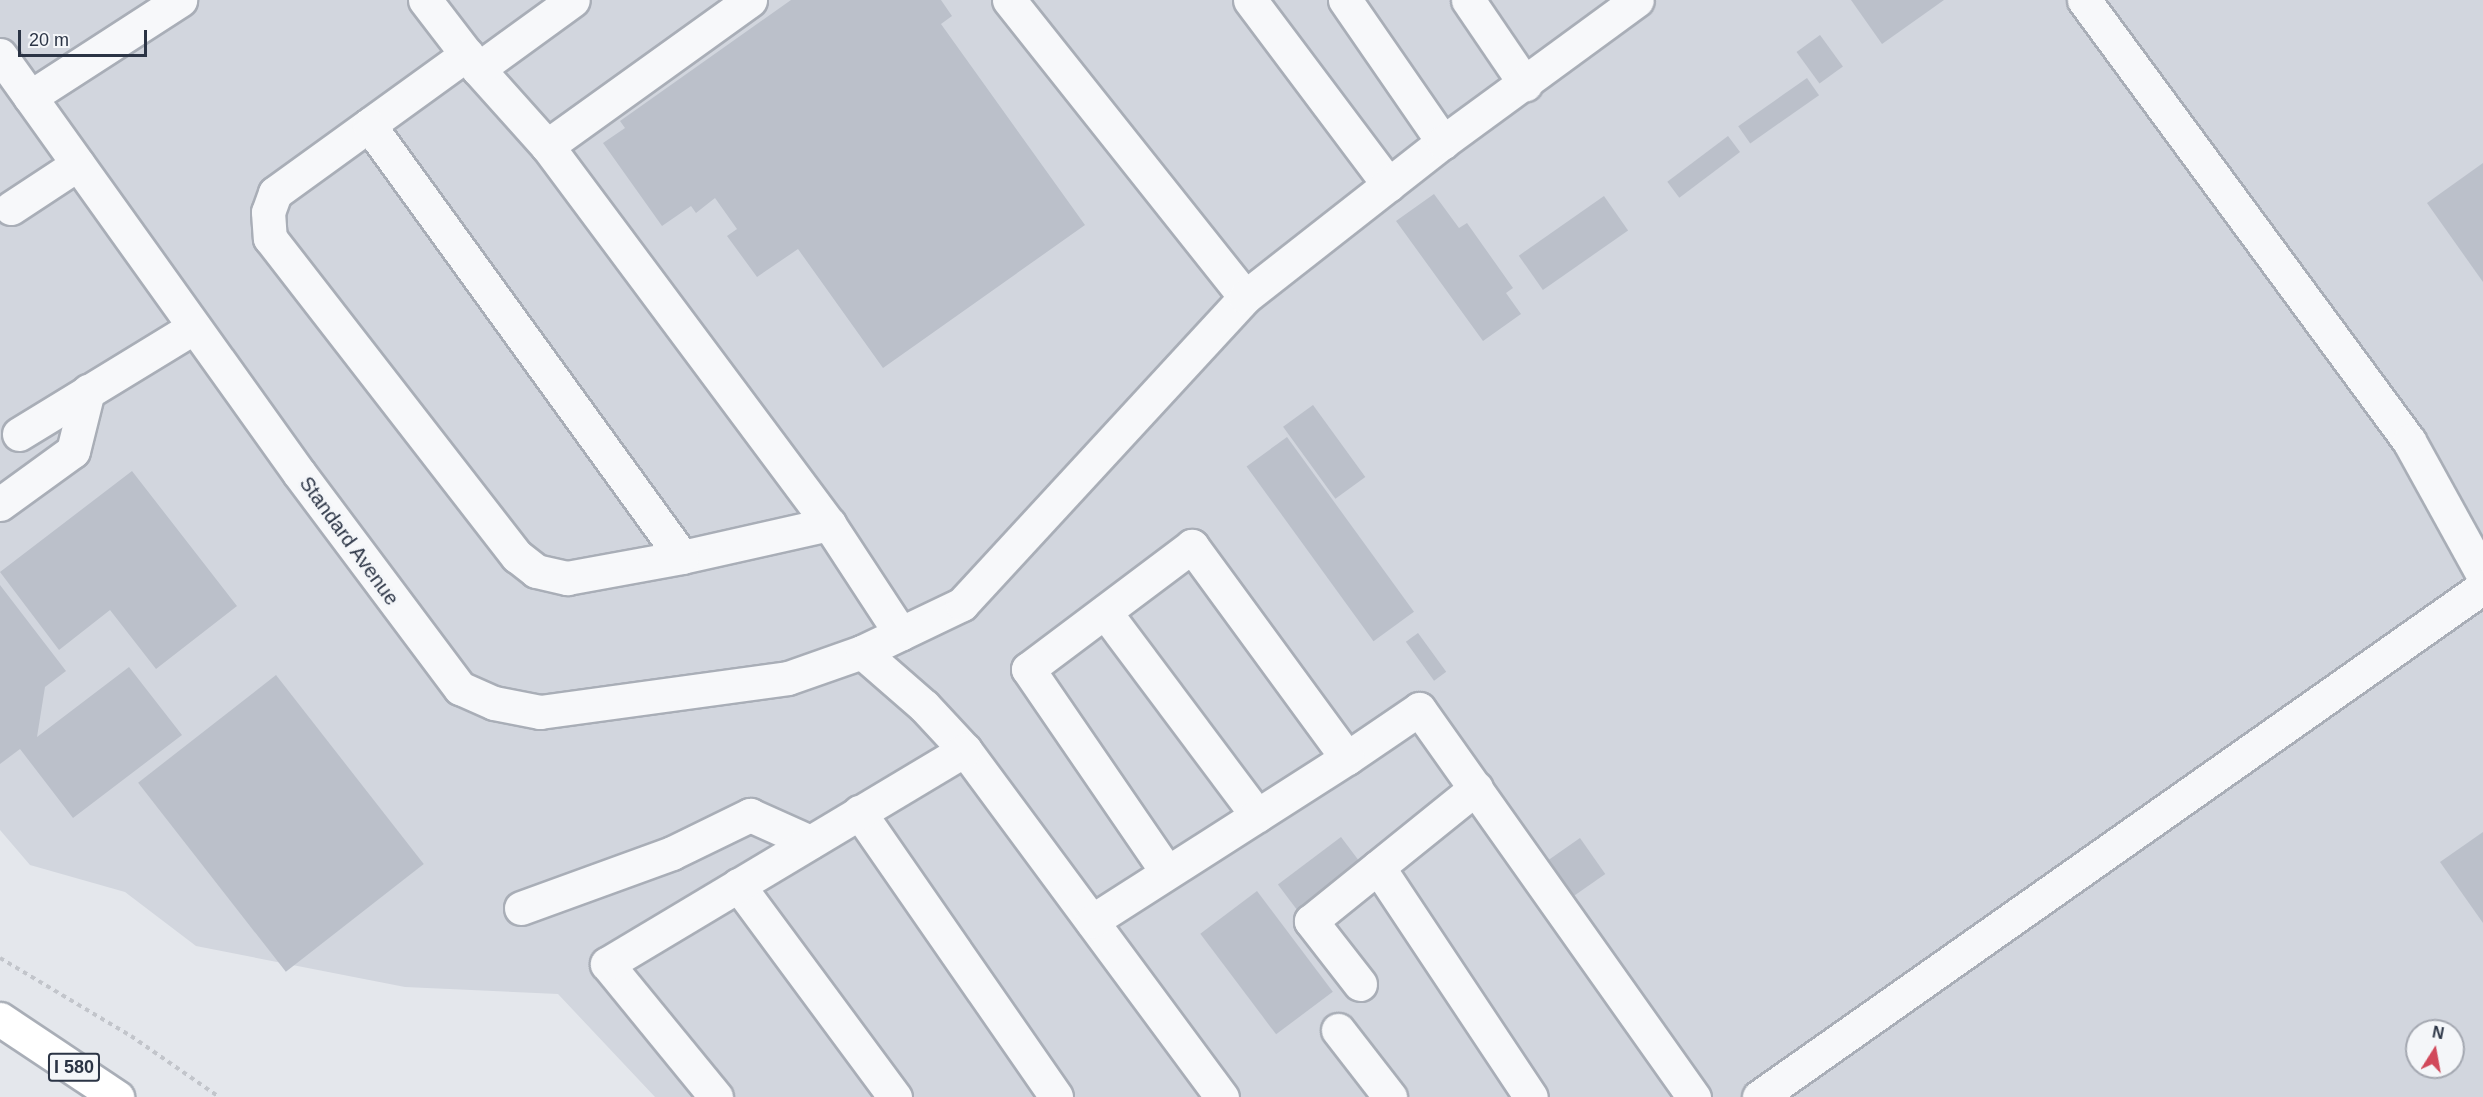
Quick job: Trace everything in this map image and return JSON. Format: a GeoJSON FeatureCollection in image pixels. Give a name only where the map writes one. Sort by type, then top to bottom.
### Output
{"type":"FeatureCollection","features":[{"type":"Feature","properties":{"kind":"highway","name":"I 580"},"geometry":{"type":"LineString","coordinates":[[0,1019],[117,1097]]}},
{"type":"Feature","properties":{"kind":"street"},"geometry":{"type":"LineString","coordinates":[[425,0],[472,62],[547,146],[829,524],[901,634]]}},
{"type":"Feature","properties":{"kind":"street"},"geometry":{"type":"LineString","coordinates":[[573,0],[369,125],[275,193],[268,212],[270,238],[510,547],[536,571],[567,578],[682,557],[829,524]]}},
{"type":"Feature","properties":{"kind":"street"},"geometry":{"type":"LineString","coordinates":[[547,146],[750,0]]}},
{"type":"Feature","properties":{"kind":"street"},"geometry":{"type":"LineString","coordinates":[[1009,0],[1245,297]]}},
{"type":"Feature","properties":{"kind":"street"},"geometry":{"type":"LineString","coordinates":[[1250,0],[1389,185]]}},
{"type":"Feature","properties":{"kind":"street"},"geometry":{"type":"LineString","coordinates":[[1345,0],[1443,142]]}},
{"type":"Feature","properties":{"kind":"street"},"geometry":{"type":"LineString","coordinates":[[1468,0],[1525,84]]}},
{"type":"Feature","properties":{"kind":"street","name":"Standard Avenue"},"geometry":{"type":"LineString","coordinates":[[0,55],[356,550],[460,688],[494,703],[540,712],[788,678],[862,652],[962,604],[1245,297],[1443,142],[1525,84],[1604,10],[1637,0]]}},
{"type":"Feature","properties":{"kind":"street"},"geometry":{"type":"LineString","coordinates":[[2084,0],[2409,441],[2483,575]]}},
{"type":"Feature","properties":{"kind":"street"},"geometry":{"type":"LineString","coordinates":[[30,97],[161,5]]}},
{"type":"Feature","properties":{"kind":"street"},"geometry":{"type":"LineString","coordinates":[[369,125],[682,557]]}},
{"type":"Feature","properties":{"kind":"street"},"geometry":{"type":"LineString","coordinates":[[4,205],[78,164]]}},
{"type":"Feature","properties":{"kind":"street"},"geometry":{"type":"LineString","coordinates":[[19,434],[194,327]]}},
{"type":"Feature","properties":{"kind":"street"},"geometry":{"type":"LineString","coordinates":[[0,504],[73,451],[88,391]]}},
{"type":"Feature","properties":{"kind":"street"},"geometry":{"type":"LineString","coordinates":[[1167,872],[1028,669],[1192,546],[1347,758]]}},
{"type":"Feature","properties":{"kind":"street"},"geometry":{"type":"LineString","coordinates":[[1759,1097],[2483,587]]}},
{"type":"Feature","properties":{"kind":"street"},"geometry":{"type":"LineString","coordinates":[[1105,612],[1257,815]]}},
{"type":"Feature","properties":{"kind":"street"},"geometry":{"type":"LineString","coordinates":[[862,652],[924,706],[964,750],[1222,1097]]}},
{"type":"Feature","properties":{"kind":"street"},"geometry":{"type":"LineString","coordinates":[[1092,921],[1347,758],[1419,709],[1694,1097]]}},
{"type":"Feature","properties":{"kind":"street"},"geometry":{"type":"LineString","coordinates":[[716,1097],[607,964],[964,750]]}},
{"type":"Feature","properties":{"kind":"street"},"geometry":{"type":"LineString","coordinates":[[1360,984],[1311,921],[1476,788]]}},
{"type":"Feature","properties":{"kind":"street"},"geometry":{"type":"LineString","coordinates":[[859,812],[1056,1097]]}},
{"type":"Feature","properties":{"kind":"street"},"geometry":{"type":"LineString","coordinates":[[521,908],[672,853],[750,815],[810,842]]}},
{"type":"Feature","properties":{"kind":"street"},"geometry":{"type":"LineString","coordinates":[[1378,867],[1531,1097]]}},
{"type":"Feature","properties":{"kind":"street"},"geometry":{"type":"LineString","coordinates":[[738,885],[895,1097]]}},
{"type":"Feature","properties":{"kind":"street"},"geometry":{"type":"LineString","coordinates":[[1338,1030],[1390,1097]]}},
{"type":"Feature","properties":{"kind":"path"},"geometry":{"type":"LineString","coordinates":[[0,958],[130,1036],[219,1097]]}},
{"type":"Feature","properties":{"kind":"shaded area"},"geometry":{"type":"Polygon","coordinates":[[[0,0],[2483,0],[2483,1097],[655,1097],[558,994],[405,987],[196,946],[125,892],[30,865],[0,830],[0,0]]]}},
{"type":"Feature","properties":{"kind":"building"},"geometry":{"type":"Polygon","coordinates":[[[791,0],[941,0],[952,16],[941,24],[1085,225],[883,368],[798,249],[757,277],[727,236],[737,229],[715,198],[696,213],[691,206],[662,226],[603,143],[625,128],[620,121],[791,0]]]}},
{"type":"Feature","properties":{"kind":"building"},"geometry":{"type":"Polygon","coordinates":[[[1851,0],[1944,0],[1882,44],[1851,0]]]}},
{"type":"Feature","properties":{"kind":"building"},"geometry":{"type":"Polygon","coordinates":[[[1820,35],[1843,67],[1819,84],[1797,52],[1820,35]]]}},
{"type":"Feature","properties":{"kind":"building"},"geometry":{"type":"Polygon","coordinates":[[[1807,78],[1819,95],[1750,143],[1738,126],[1807,78]]]}},
{"type":"Feature","properties":{"kind":"building"},"geometry":{"type":"Polygon","coordinates":[[[1728,136],[1740,152],[1679,198],[1667,182],[1728,136]]]}},
{"type":"Feature","properties":{"kind":"building"},"geometry":{"type":"Polygon","coordinates":[[[2483,163],[2483,282],[2427,203],[2483,163]]]}},
{"type":"Feature","properties":{"kind":"building"},"geometry":{"type":"Polygon","coordinates":[[[1434,194],[1459,228],[1467,223],[1513,288],[1506,293],[1521,314],[1483,341],[1396,221],[1434,194]]]}},
{"type":"Feature","properties":{"kind":"building"},"geometry":{"type":"Polygon","coordinates":[[[1604,196],[1628,230],[1543,290],[1519,256],[1604,196]]]}},
{"type":"Feature","properties":{"kind":"building"},"geometry":{"type":"Polygon","coordinates":[[[1313,405],[1365,477],[1335,499],[1283,427],[1313,405]]]}},
{"type":"Feature","properties":{"kind":"building"},"geometry":{"type":"Polygon","coordinates":[[[1287,437],[1414,612],[1374,641],[1247,466],[1287,437]]]}},
{"type":"Feature","properties":{"kind":"building"},"geometry":{"type":"Polygon","coordinates":[[[132,471],[237,606],[156,669],[110,610],[59,650],[0,572],[132,471]]]}},
{"type":"Feature","properties":{"kind":"building"},"geometry":{"type":"Polygon","coordinates":[[[0,585],[66,671],[45,687],[37,737],[129,667],[182,735],[73,818],[20,749],[0,764],[0,585]]]}},
{"type":"Feature","properties":{"kind":"building"},"geometry":{"type":"Polygon","coordinates":[[[1418,633],[1446,672],[1434,681],[1406,642],[1418,633]]]}},
{"type":"Feature","properties":{"kind":"building"},"geometry":{"type":"Polygon","coordinates":[[[276,675],[424,864],[286,972],[138,783],[276,675]]]}},
{"type":"Feature","properties":{"kind":"building"},"geometry":{"type":"Polygon","coordinates":[[[2483,832],[2483,923],[2440,862],[2483,832]]]}},
{"type":"Feature","properties":{"kind":"building"},"geometry":{"type":"Polygon","coordinates":[[[1341,837],[1360,862],[1297,909],[1278,885],[1341,837]]]}},
{"type":"Feature","properties":{"kind":"building"},"geometry":{"type":"Polygon","coordinates":[[[1580,838],[1605,874],[1568,900],[1543,864],[1580,838]]]}},
{"type":"Feature","properties":{"kind":"building"},"geometry":{"type":"Polygon","coordinates":[[[1257,891],[1333,992],[1276,1034],[1200,934],[1257,891]]]}}]}
